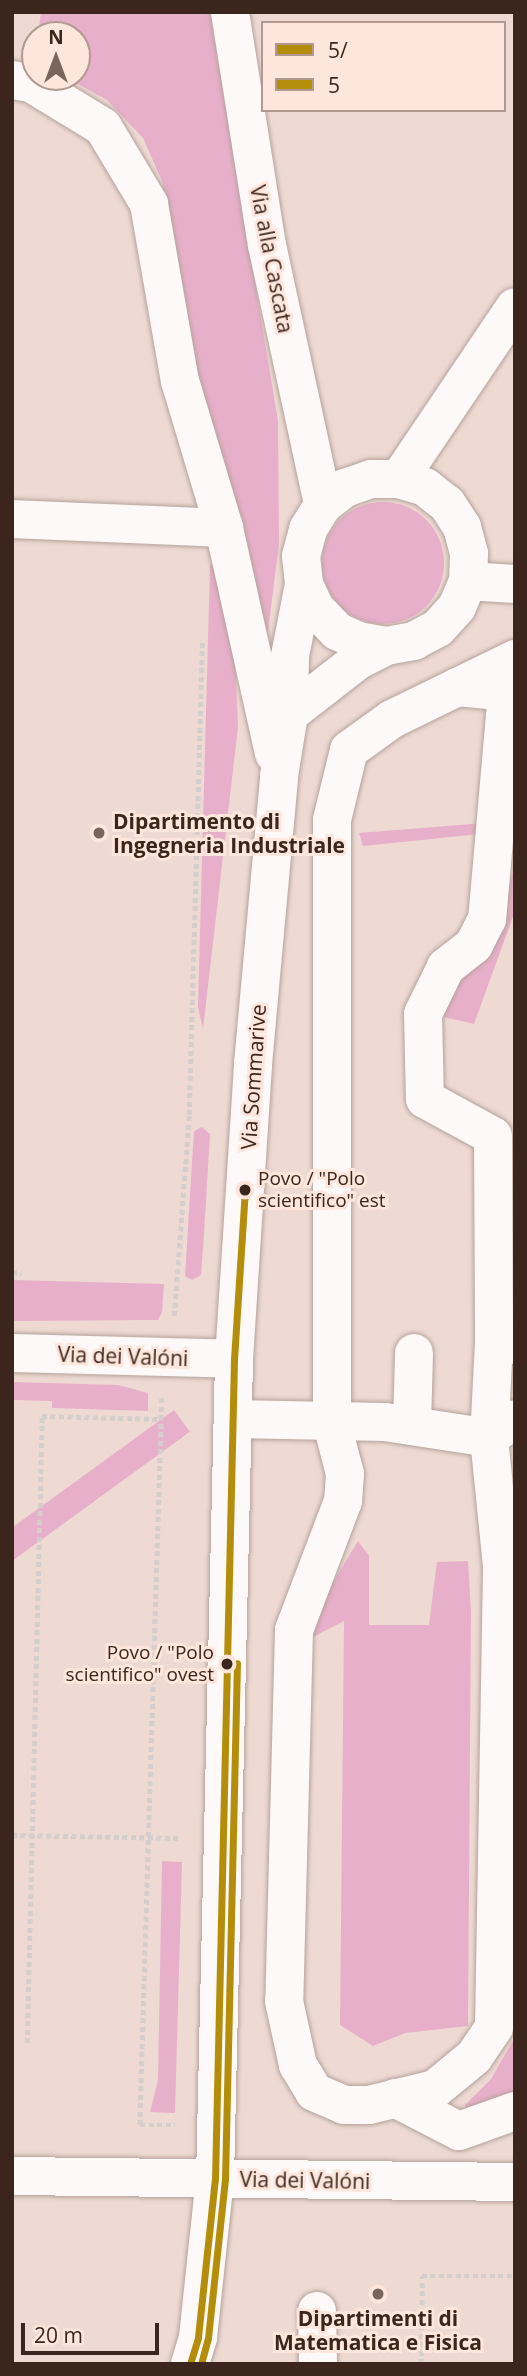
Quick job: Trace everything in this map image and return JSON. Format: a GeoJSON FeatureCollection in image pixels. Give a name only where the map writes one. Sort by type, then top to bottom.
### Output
{"type":"FeatureCollection","features":[{"type":"Feature","properties":{"kind":"street","name":"Via alla Cascata"},"geometry":{"type":"LineString","coordinates":[[230,12],[267,245],[323,505]]}},
{"type":"Feature","properties":{"kind":"street"},"geometry":{"type":"LineString","coordinates":[[12,80],[31,83],[103,127],[149,204],[180,382],[224,528],[279,776]]}},
{"type":"Feature","properties":{"kind":"street"},"geometry":{"type":"LineString","coordinates":[[399,479],[515,307]]}},
{"type":"Feature","properties":{"kind":"street"},"geometry":{"type":"LineString","coordinates":[[289,714],[357,661],[386,646],[414,641],[438,628],[457,607],[468,581],[469,553],[455,516],[425,487],[399,479],[371,479],[345,488],[323,505],[307,529],[301,555],[304,584],[315,608],[334,628],[359,641],[386,646]]}},
{"type":"Feature","properties":{"kind":"street"},"geometry":{"type":"LineString","coordinates":[[12,519],[224,528]]}},
{"type":"Feature","properties":{"kind":"street"},"geometry":{"type":"LineString","coordinates":[[468,581],[515,584]]}},
{"type":"Feature","properties":{"kind":"street","name":"Via Sommarive"},"geometry":{"type":"LineString","coordinates":[[190,2364],[198,2337],[215,2179],[234,1359],[253,1064],[279,776],[289,714],[290,656],[304,584]]}},
{"type":"Feature","properties":{"kind":"street"},"geometry":{"type":"LineString","coordinates":[[512,682],[487,919],[474,945],[446,967],[423,1014],[425,1099],[493,1136],[504,1359],[494,2027],[474,2057],[435,2089],[344,2105],[314,2092],[298,2066],[284,2001],[294,1630],[343,1501],[345,1474],[332,1424],[346,1270],[332,820],[349,750],[392,719],[457,687],[512,682]]}},
{"type":"Feature","properties":{"kind":"street","name":"Via dei Valóni"},"geometry":{"type":"LineString","coordinates":[[12,1353],[234,1359]]}},
{"type":"Feature","properties":{"kind":"street"},"geometry":{"type":"LineString","coordinates":[[412,1426],[414,1353]]}},
{"type":"Feature","properties":{"kind":"street"},"geometry":{"type":"LineString","coordinates":[[233,1419],[502,1429]]}},
{"type":"Feature","properties":{"kind":"street"},"geometry":{"type":"LineString","coordinates":[[395,2098],[459,2131],[515,2111]]}},
{"type":"Feature","properties":{"kind":"street","name":"Via dei Valóni"},"geometry":{"type":"LineString","coordinates":[[12,2176],[515,2182]]}},
{"type":"Feature","properties":{"kind":"street"},"geometry":{"type":"LineString","coordinates":[[317,2311],[317,2364]]}},
{"type":"Feature","properties":{"kind":"path"},"geometry":{"type":"LineString","coordinates":[[174,1322],[189,1115],[202,630]]}},
{"type":"Feature","properties":{"kind":"path"},"geometry":{"type":"LineString","coordinates":[[12,1272],[22,1273]]}},
{"type":"Feature","properties":{"kind":"path"},"geometry":{"type":"LineString","coordinates":[[162,1391],[141,2124],[183,2125]]}},
{"type":"Feature","properties":{"kind":"path"},"geometry":{"type":"LineString","coordinates":[[27,2043],[42,1416],[162,1419]]}},
{"type":"Feature","properties":{"kind":"path"},"geometry":{"type":"LineString","coordinates":[[37,1613],[47,1613]]}},
{"type":"Feature","properties":{"kind":"path"},"geometry":{"type":"LineString","coordinates":[[12,1835],[179,1839]]}},
{"type":"Feature","properties":{"kind":"path"},"geometry":{"type":"LineString","coordinates":[[421,2364],[422,2276],[515,2276]]}},
{"type":"Feature","properties":{"kind":"shaded area"},"geometry":{"type":"Polygon","coordinates":[[[41,12],[210,12],[278,421],[279,543],[265,656],[195,383],[162,181],[143,138],[107,100],[91,91],[91,21],[40,21],[41,12]]]}},
{"type":"Feature","properties":{"kind":"shaded area"},"geometry":{"type":"Polygon","coordinates":[[[383,502],[406,506],[426,520],[440,540],[444,563],[440,586],[426,606],[406,620],[383,624],[360,620],[340,606],[326,586],[322,563],[326,540],[340,520],[360,506],[383,502]]]}},
{"type":"Feature","properties":{"kind":"shaded area"},"geometry":{"type":"Polygon","coordinates":[[[210,565],[221,565],[235,658],[238,727],[203,1029],[198,1007],[210,565]]]}},
{"type":"Feature","properties":{"kind":"shaded area"},"geometry":{"type":"Polygon","coordinates":[[[484,823],[480,834],[363,846],[359,833],[484,823]]]}},
{"type":"Feature","properties":{"kind":"shaded area"},"geometry":{"type":"Polygon","coordinates":[[[515,864],[515,911],[474,1024],[439,1016],[507,894],[515,864]]]}},
{"type":"Feature","properties":{"kind":"shaded area"},"geometry":{"type":"Polygon","coordinates":[[[202,1127],[210,1134],[204,1234],[201,1275],[192,1280],[185,1276],[194,1131],[202,1127]]]}},
{"type":"Feature","properties":{"kind":"shaded area"},"geometry":{"type":"Polygon","coordinates":[[[12,1280],[164,1284],[162,1312],[158,1320],[12,1321],[12,1280]]]}},
{"type":"Feature","properties":{"kind":"shaded area"},"geometry":{"type":"Polygon","coordinates":[[[12,1382],[118,1385],[148,1393],[148,1411],[52,1408],[52,1401],[12,1400],[12,1382]]]}},
{"type":"Feature","properties":{"kind":"shaded area"},"geometry":{"type":"Polygon","coordinates":[[[174,1410],[190,1432],[12,1561],[12,1528],[174,1410]]]}},
{"type":"Feature","properties":{"kind":"shaded area"},"geometry":{"type":"Polygon","coordinates":[[[358,1541],[369,1556],[369,1625],[429,1625],[437,1562],[468,1561],[471,1612],[468,2026],[405,2033],[373,2046],[340,2025],[344,1621],[313,1637],[329,1589],[358,1541]]]}},
{"type":"Feature","properties":{"kind":"shaded area"},"geometry":{"type":"Polygon","coordinates":[[[162,1861],[182,1862],[175,2113],[150,2112],[158,2080],[162,1861]]]}},
{"type":"Feature","properties":{"kind":"shaded area"},"geometry":{"type":"Polygon","coordinates":[[[515,2037],[515,2093],[467,2119],[465,2105],[491,2079],[515,2037]]]}},
{"type":"Feature","properties":{"kind":"transit line","name":"5/"},"geometry":{"type":"LineString","coordinates":[[190,2364],[198,2337],[215,2179],[234,1359],[245,1190]]}},
{"type":"Feature","properties":{"kind":"transit line","name":"5"},"geometry":{"type":"LineString","coordinates":[[201,2364],[208,2338],[225,2179],[237,1663]]}},
{"type":"Feature","properties":{"kind":"place","name":"Dipartimento di Ingegneria Industriale"},"geometry":{"type":"Point","coordinates":[99,833]}},
{"type":"Feature","properties":{"kind":"place","name":"Povo / \"Polo scientifico\" est"},"geometry":{"type":"Point","coordinates":[245,1190]}},
{"type":"Feature","properties":{"kind":"place","name":"Povo / \"Polo scientifico\" ovest"},"geometry":{"type":"Point","coordinates":[227,1664]}},
{"type":"Feature","properties":{"kind":"place","name":"Dipartimenti di Matematica e Fisica"},"geometry":{"type":"Point","coordinates":[378,2294]}}]}
